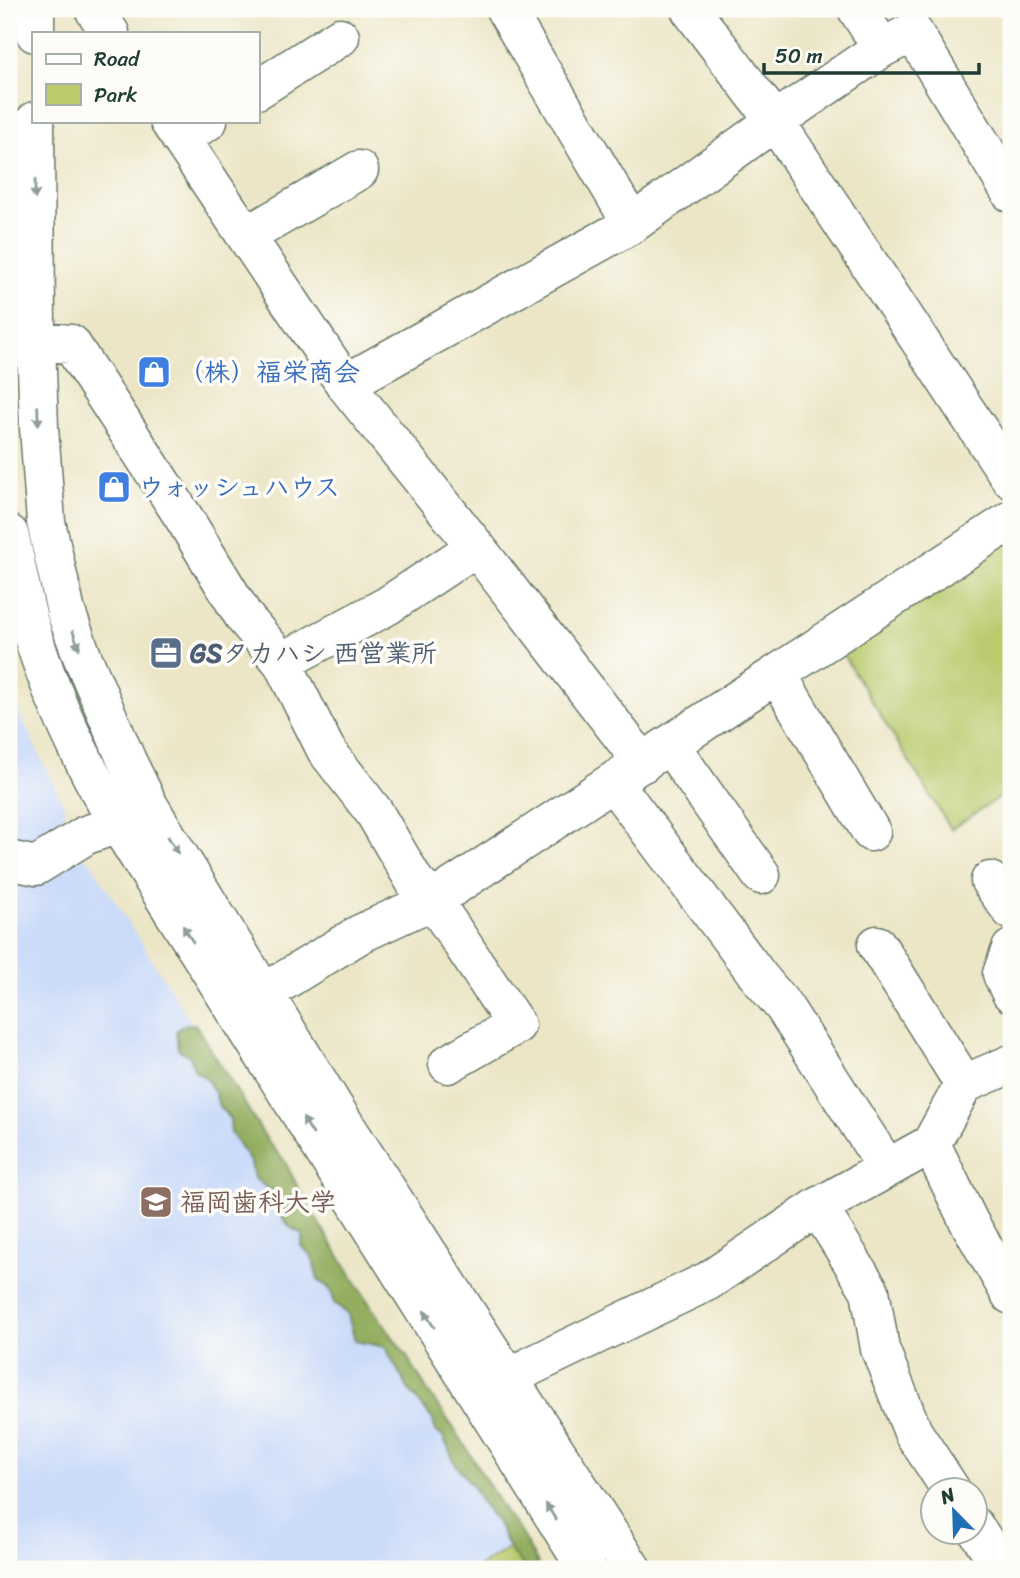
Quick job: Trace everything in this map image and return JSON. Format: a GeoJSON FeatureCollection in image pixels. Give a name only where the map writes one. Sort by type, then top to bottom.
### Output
{"type":"FeatureCollection","features":[{"type":"Feature","properties":{"kind":"street"},"geometry":{"type":"LineString","coordinates":[[35,32],[36,9]]}},
{"type":"Feature","properties":{"kind":"street"},"geometry":{"type":"LineString","coordinates":[[94,9],[109,32]]}},
{"type":"Feature","properties":{"kind":"street"},"geometry":{"type":"LineString","coordinates":[[505,9],[632,224]]}},
{"type":"Feature","properties":{"kind":"street"},"geometry":{"type":"LineString","coordinates":[[691,9],[775,121],[1011,479]]}},
{"type":"Feature","properties":{"kind":"street"},"geometry":{"type":"LineString","coordinates":[[857,9],[882,47]]}},
{"type":"Feature","properties":{"kind":"street"},"geometry":{"type":"LineString","coordinates":[[345,384],[632,224],[882,47],[913,32],[1011,193]]}},
{"type":"Feature","properties":{"kind":"street"},"geometry":{"type":"LineString","coordinates":[[259,89],[340,37]]}},
{"type":"Feature","properties":{"kind":"street"},"geometry":{"type":"LineString","coordinates":[[35,122],[36,341],[46,522],[66,612],[87,667],[133,815],[587,1569]]}},
{"type":"Feature","properties":{"kind":"street"},"geometry":{"type":"LineString","coordinates":[[186,127],[246,236],[345,384],[476,547],[642,763],[759,977],[784,1007],[887,1168]]}},
{"type":"Feature","properties":{"kind":"street"},"geometry":{"type":"LineString","coordinates":[[246,236],[359,170]]}},
{"type":"Feature","properties":{"kind":"street"},"geometry":{"type":"LineString","coordinates":[[36,341],[71,344],[244,617],[282,662],[326,750],[374,812],[415,882],[433,900],[516,1025],[448,1064]]}},
{"type":"Feature","properties":{"kind":"street"},"geometry":{"type":"LineString","coordinates":[[264,993],[360,934],[433,900],[1011,520]]}},
{"type":"Feature","properties":{"kind":"street"},"geometry":{"type":"LineString","coordinates":[[9,534],[29,622],[44,667],[91,777],[133,815],[264,993],[340,1117],[632,1569]]}},
{"type":"Feature","properties":{"kind":"street"},"geometry":{"type":"LineString","coordinates":[[282,662],[387,606],[476,547]]}},
{"type":"Feature","properties":{"kind":"street"},"geometry":{"type":"LineString","coordinates":[[777,674],[872,832]]}},
{"type":"Feature","properties":{"kind":"street"},"geometry":{"type":"LineString","coordinates":[[642,763],[761,875]]}},
{"type":"Feature","properties":{"kind":"street"},"geometry":{"type":"LineString","coordinates":[[9,860],[36,866],[79,840],[133,815]]}},
{"type":"Feature","properties":{"kind":"street"},"geometry":{"type":"LineString","coordinates":[[877,945],[964,1084]]}},
{"type":"Feature","properties":{"kind":"street"},"geometry":{"type":"LineString","coordinates":[[1011,949],[1002,974],[1011,993]]}},
{"type":"Feature","properties":{"kind":"street"},"geometry":{"type":"LineString","coordinates":[[509,1380],[531,1366],[708,1281],[818,1207],[931,1144],[964,1084],[1011,1064]]}},
{"type":"Feature","properties":{"kind":"street"},"geometry":{"type":"LineString","coordinates":[[931,1144],[969,1222],[1011,1295]]}},
{"type":"Feature","properties":{"kind":"street"},"geometry":{"type":"LineString","coordinates":[[818,1207],[870,1291],[880,1349],[913,1432],[942,1476]]}},
{"type":"Feature","properties":{"kind":"street"},"geometry":{"type":"LineString","coordinates":[[988,1546],[1003,1569]]}},
{"type":"Feature","properties":{"kind":"shaded area","name":"福岡歯科大学"},"geometry":{"type":"Polygon","coordinates":[[[9,695],[64,806],[66,827],[82,857],[90,861],[534,1569],[9,1569],[9,695]]]}},
{"type":"Feature","properties":{"kind":"green space"},"geometry":{"type":"Polygon","coordinates":[[[1011,527],[1011,790],[951,829],[837,645],[1011,527]]]}},
{"type":"Feature","properties":{"kind":"green space"},"geometry":{"type":"Polygon","coordinates":[[[195,1024],[269,1143],[284,1160],[305,1201],[374,1311],[461,1439],[541,1569],[527,1569],[512,1554],[496,1521],[455,1463],[443,1436],[436,1432],[433,1420],[407,1387],[385,1347],[355,1341],[348,1314],[334,1303],[330,1289],[318,1280],[312,1256],[301,1246],[303,1235],[290,1227],[283,1218],[274,1193],[254,1178],[251,1163],[231,1133],[230,1119],[219,1106],[215,1093],[206,1078],[195,1071],[190,1056],[178,1049],[176,1031],[184,1025],[195,1024]]]}},
{"type":"Feature","properties":{"kind":"green space"},"geometry":{"type":"Polygon","coordinates":[[[516,1543],[534,1569],[475,1569],[516,1543]]]}},
{"type":"Feature","properties":{"kind":"place","name":"（株）福栄商会"},"geometry":{"type":"Point","coordinates":[154,372]}},
{"type":"Feature","properties":{"kind":"place","name":"ウォッシュハウス"},"geometry":{"type":"Point","coordinates":[114,487]}},
{"type":"Feature","properties":{"kind":"place","name":"GSタカハシ 西営業所"},"geometry":{"type":"Point","coordinates":[166,653]}},
{"type":"Feature","properties":{"kind":"place","name":"福岡歯科大学"},"geometry":{"type":"Point","coordinates":[156,1202]}}]}
